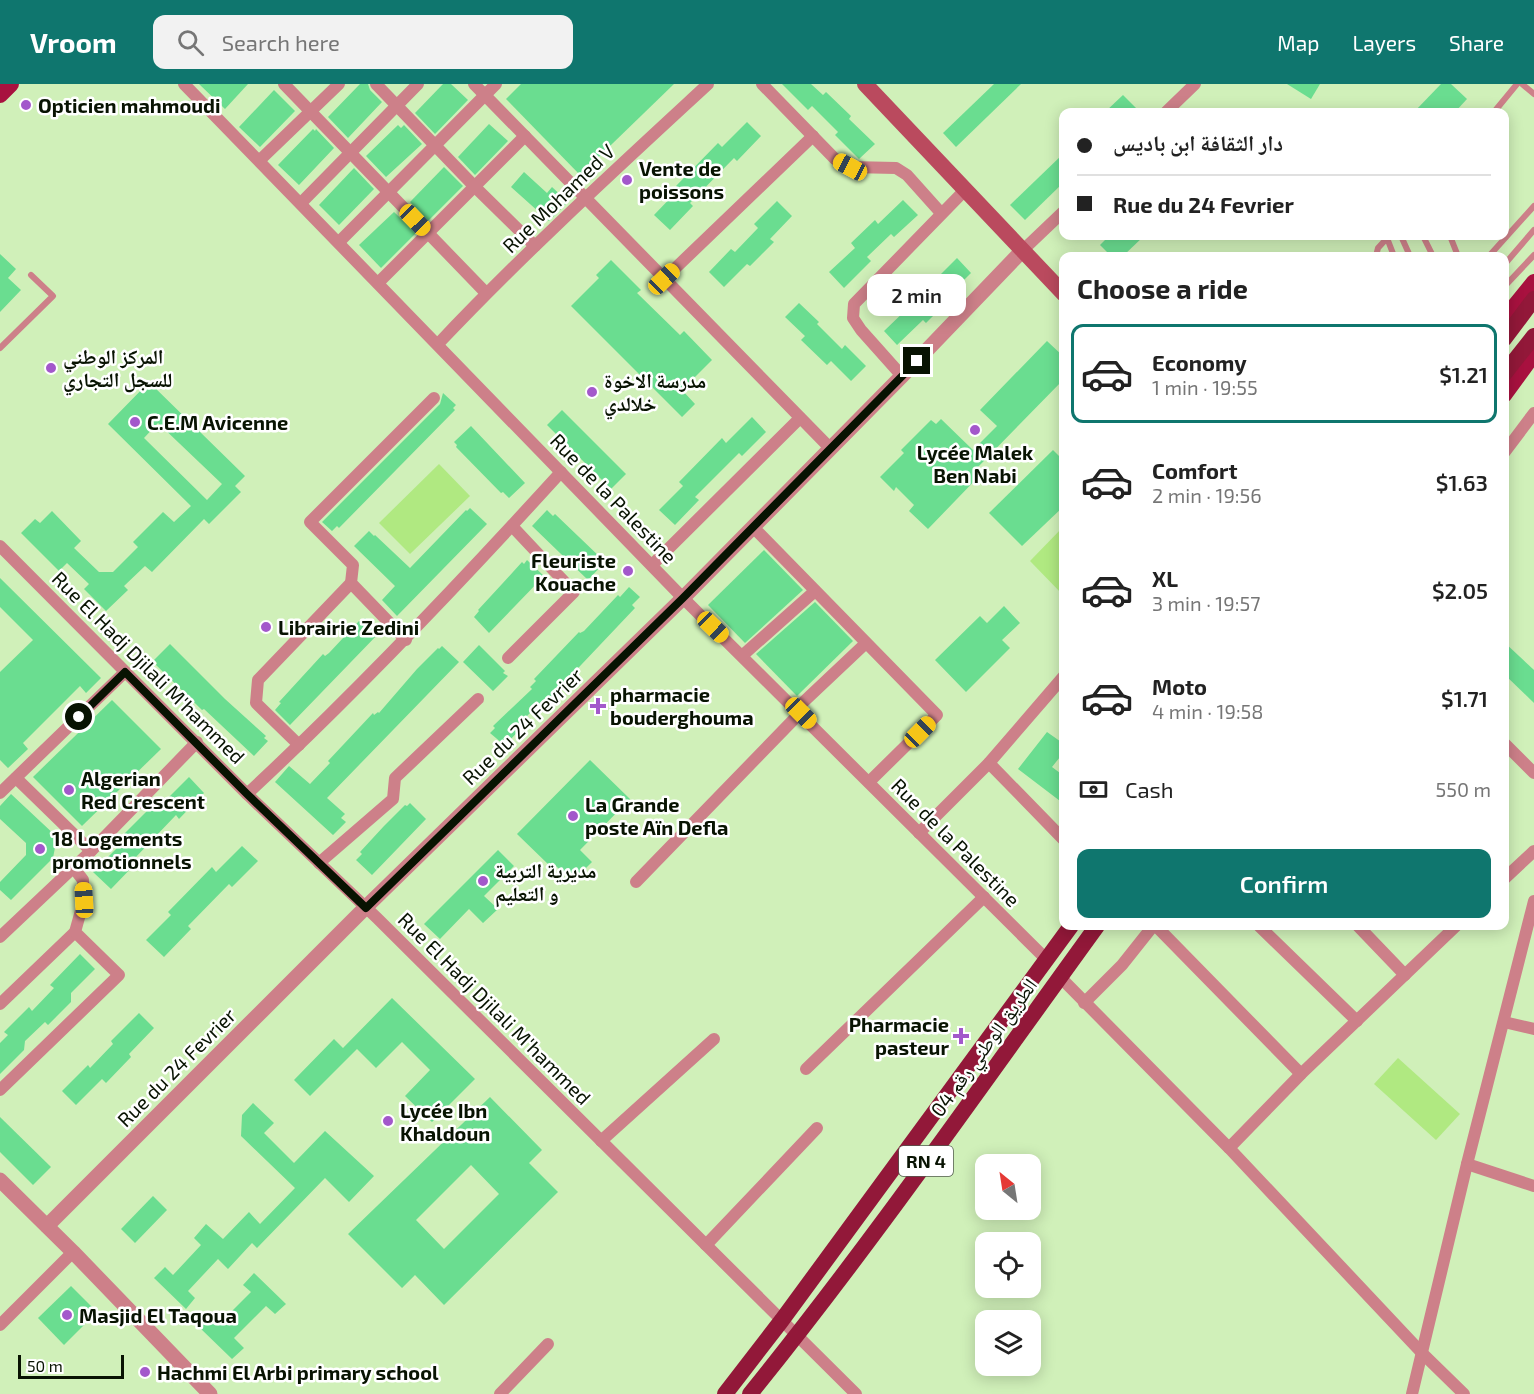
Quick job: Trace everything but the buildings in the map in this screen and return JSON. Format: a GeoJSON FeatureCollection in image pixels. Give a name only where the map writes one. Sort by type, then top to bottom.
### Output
{"type":"FeatureCollection","features":[{"type":"Feature","properties":{"kind":"highway"},"geometry":{"type":"LineString","coordinates":[[1509,332],[1534,299]]}},
{"type":"Feature","properties":{"kind":"highway"},"geometry":{"type":"LineString","coordinates":[[1509,368],[1534,336]]}},
{"type":"Feature","properties":{"kind":"highway","name":"الطريق الوطني رقم 04"},"geometry":{"type":"LineString","coordinates":[[725,1394],[782,1320],[1068,930]]}},
{"type":"Feature","properties":{"kind":"highway","name":"الطريق الوطني رقم 04"},"geometry":{"type":"LineString","coordinates":[[750,1394],[803,1341],[1094,930]]}},
{"type":"Feature","properties":{"kind":"main road"},"geometry":{"type":"LineString","coordinates":[[0,95],[11,84]]}},
{"type":"Feature","properties":{"kind":"main road"},"geometry":{"type":"LineString","coordinates":[[865,84],[1059,289]]}},
{"type":"Feature","properties":{"kind":"main road"},"geometry":{"type":"LineString","coordinates":[[1509,311],[1534,282]]}},
{"type":"Feature","properties":{"kind":"main road"},"geometry":{"type":"LineString","coordinates":[[1509,388],[1534,354]]}},
{"type":"Feature","properties":{"kind":"street","name":"Rue de la Palestine"},"geometry":{"type":"LineString","coordinates":[[184,84],[683,598],[1046,959]]}},
{"type":"Feature","properties":{"kind":"street"},"geometry":{"type":"LineString","coordinates":[[284,84],[486,293]]}},
{"type":"Feature","properties":{"kind":"street"},"geometry":{"type":"LineString","coordinates":[[260,160],[339,84]]}},
{"type":"Feature","properties":{"kind":"street"},"geometry":{"type":"LineString","coordinates":[[376,84],[535,246]]}},
{"type":"Feature","properties":{"kind":"street"},"geometry":{"type":"LineString","coordinates":[[300,203],[418,84]]}},
{"type":"Feature","properties":{"kind":"street"},"geometry":{"type":"LineString","coordinates":[[474,84],[830,448]]}},
{"type":"Feature","properties":{"kind":"street"},"geometry":{"type":"LineString","coordinates":[[339,242],[496,84]]}},
{"type":"Feature","properties":{"kind":"street","name":"Rue Mohamed V"},"geometry":{"type":"LineString","coordinates":[[438,344],[486,293],[584,198],[708,84]]}},
{"type":"Feature","properties":{"kind":"street"},"geometry":{"type":"LineString","coordinates":[[762,84],[835,159],[850,167],[896,168],[907,175],[941,213]]}},
{"type":"Feature","properties":{"kind":"street"},"geometry":{"type":"LineString","coordinates":[[1170,108],[1195,84]]}},
{"type":"Feature","properties":{"kind":"street"},"geometry":{"type":"LineString","coordinates":[[378,283],[525,136]]}},
{"type":"Feature","properties":{"kind":"street"},"geometry":{"type":"LineString","coordinates":[[664,279],[813,136]]}},
{"type":"Feature","properties":{"kind":"street"},"geometry":{"type":"LineString","coordinates":[[902,376],[853,318],[854,304],[966,189]]}},
{"type":"Feature","properties":{"kind":"street"},"geometry":{"type":"LineString","coordinates":[[1022,251],[1059,216]]}},
{"type":"Feature","properties":{"kind":"street","name":"Rue du 24 Fevrier"},"geometry":{"type":"LineString","coordinates":[[46,1226],[683,598],[1022,251]]}},
{"type":"Feature","properties":{"kind":"street"},"geometry":{"type":"LineString","coordinates":[[299,746],[256,703],[258,680],[351,583],[353,565],[310,522],[434,398]]}},
{"type":"Feature","properties":{"kind":"street"},"geometry":{"type":"LineString","coordinates":[[1509,446],[1534,413]]}},
{"type":"Feature","properties":{"kind":"street"},"geometry":{"type":"LineString","coordinates":[[652,565],[800,418]]}},
{"type":"Feature","properties":{"kind":"street"},"geometry":{"type":"LineString","coordinates":[[247,794],[406,640],[561,472]]}},
{"type":"Feature","properties":{"kind":"street"},"geometry":{"type":"LineString","coordinates":[[508,658],[574,592],[512,526]]}},
{"type":"Feature","properties":{"kind":"street"},"geometry":{"type":"LineString","coordinates":[[753,527],[937,715],[869,782]]}},
{"type":"Feature","properties":{"kind":"street","name":"Rue El Hadj Djilali M'hammed"},"geometry":{"type":"LineString","coordinates":[[0,546],[247,794],[366,908],[856,1394]]}},
{"type":"Feature","properties":{"kind":"street"},"geometry":{"type":"LineString","coordinates":[[351,583],[406,640]]}},
{"type":"Feature","properties":{"kind":"street"},"geometry":{"type":"LineString","coordinates":[[742,656],[814,591]]}},
{"type":"Feature","properties":{"kind":"street"},"geometry":{"type":"LineString","coordinates":[[636,882],[866,643]]}},
{"type":"Feature","properties":{"kind":"street"},"geometry":{"type":"LineString","coordinates":[[0,793],[125,672]]}},
{"type":"Feature","properties":{"kind":"street"},"geometry":{"type":"LineString","coordinates":[[919,833],[990,763],[1059,682]]}},
{"type":"Feature","properties":{"kind":"street"},"geometry":{"type":"LineString","coordinates":[[319,863],[393,800],[395,778],[478,699]]}},
{"type":"Feature","properties":{"kind":"street"},"geometry":{"type":"LineString","coordinates":[[0,937],[91,851],[197,742]]}},
{"type":"Feature","properties":{"kind":"street"},"geometry":{"type":"LineString","coordinates":[[1509,747],[1534,773]]}},
{"type":"Feature","properties":{"kind":"street"},"geometry":{"type":"LineString","coordinates":[[990,763],[1059,835]]}},
{"type":"Feature","properties":{"kind":"street"},"geometry":{"type":"LineString","coordinates":[[16,778],[91,851]]}},
{"type":"Feature","properties":{"kind":"street"},"geometry":{"type":"LineString","coordinates":[[1509,874],[1534,851]]}},
{"type":"Feature","properties":{"kind":"street"},"geometry":{"type":"LineString","coordinates":[[0,1004],[75,932],[84,900],[83,880],[73,867]]}},
{"type":"Feature","properties":{"kind":"street"},"geometry":{"type":"LineString","coordinates":[[806,1069],[984,897]]}},
{"type":"Feature","properties":{"kind":"street"},"geometry":{"type":"LineString","coordinates":[[1412,1394],[1467,1164],[1534,901]]}},
{"type":"Feature","properties":{"kind":"street"},"geometry":{"type":"LineString","coordinates":[[1084,1002],[1122,965],[1152,930]]}},
{"type":"Feature","properties":{"kind":"street"},"geometry":{"type":"LineString","coordinates":[[1159,930],[1301,1074]]}},
{"type":"Feature","properties":{"kind":"street"},"geometry":{"type":"LineString","coordinates":[[1263,930],[1357,1021]]}},
{"type":"Feature","properties":{"kind":"street"},"geometry":{"type":"LineString","coordinates":[[1362,930],[1405,975]]}},
{"type":"Feature","properties":{"kind":"street"},"geometry":{"type":"LineString","coordinates":[[1228,1148],[1449,930]]}},
{"type":"Feature","properties":{"kind":"street"},"geometry":{"type":"LineString","coordinates":[[0,1090],[118,975],[75,932]]}},
{"type":"Feature","properties":{"kind":"street"},"geometry":{"type":"LineString","coordinates":[[1060,977],[1464,1394]]}},
{"type":"Feature","properties":{"kind":"street"},"geometry":{"type":"LineString","coordinates":[[1504,1022],[1534,1029]]}},
{"type":"Feature","properties":{"kind":"street"},"geometry":{"type":"LineString","coordinates":[[602,1141],[714,1039]]}},
{"type":"Feature","properties":{"kind":"street"},"geometry":{"type":"LineString","coordinates":[[706,1245],[817,1128]]}},
{"type":"Feature","properties":{"kind":"street"},"geometry":{"type":"LineString","coordinates":[[1467,1164],[1534,1186]]}},
{"type":"Feature","properties":{"kind":"street"},"geometry":{"type":"LineString","coordinates":[[0,1180],[210,1394]]}},
{"type":"Feature","properties":{"kind":"street"},"geometry":{"type":"LineString","coordinates":[[0,1325],[73,1252]]}},
{"type":"Feature","properties":{"kind":"street"},"geometry":{"type":"LineString","coordinates":[[500,1394],[548,1344]]}},
{"type":"Feature","properties":{"kind":"lane"},"geometry":{"type":"LineString","coordinates":[[1497,108],[1517,84]]}},
{"type":"Feature","properties":{"kind":"lane"},"geometry":{"type":"LineString","coordinates":[[1522,84],[1534,94]]}},
{"type":"Feature","properties":{"kind":"lane"},"geometry":{"type":"LineString","coordinates":[[1509,234],[1534,207]]}},
{"type":"Feature","properties":{"kind":"lane"},"geometry":{"type":"LineString","coordinates":[[1509,259],[1534,230]]}},
{"type":"Feature","properties":{"kind":"lane"},"geometry":{"type":"LineString","coordinates":[[1493,252],[1504,240]]}},
{"type":"Feature","properties":{"kind":"lane"},"geometry":{"type":"LineString","coordinates":[[1509,282],[1534,255]]}},
{"type":"Feature","properties":{"kind":"lane"},"geometry":{"type":"LineString","coordinates":[[0,348],[52,296],[31,275]]}},
{"type":"Feature","properties":{"kind":"green space"},"geometry":{"type":"Polygon","coordinates":[[[439,464],[470,496],[410,554],[379,523],[439,464]]]}},
{"type":"Feature","properties":{"kind":"green space"},"geometry":{"type":"Polygon","coordinates":[[[1059,531],[1059,591],[1030,561],[1059,531]]]}},
{"type":"Feature","properties":{"kind":"green space"},"geometry":{"type":"Polygon","coordinates":[[[1398,1058],[1460,1114],[1436,1140],[1374,1084],[1398,1058]]]}},
{"type":"Feature","properties":{"kind":"place","name":"Opticien mahmoudi"},"geometry":{"type":"Point","coordinates":[26,105]}},
{"type":"Feature","properties":{"kind":"place","name":"Vente de poissons"},"geometry":{"type":"Point","coordinates":[627,180]}},
{"type":"Feature","properties":{"kind":"place","name":"المركز الوطني للسجل التجاري"},"geometry":{"type":"Point","coordinates":[51,368]}},
{"type":"Feature","properties":{"kind":"place","name":"مدرسة الاخوة خلالدي"},"geometry":{"type":"Point","coordinates":[592,392]}},
{"type":"Feature","properties":{"kind":"place","name":"C.E.M Avicenne"},"geometry":{"type":"Point","coordinates":[135,422]}},
{"type":"Feature","properties":{"kind":"place","name":"Lycée Malek Ben Nabi"},"geometry":{"type":"Point","coordinates":[975,430]}},
{"type":"Feature","properties":{"kind":"place","name":"Fleuriste Kouache"},"geometry":{"type":"Point","coordinates":[628,571]}},
{"type":"Feature","properties":{"kind":"place","name":"Librairie Zedini"},"geometry":{"type":"Point","coordinates":[266,627]}},
{"type":"Feature","properties":{"kind":"place","name":"pharmacie bouderghouma"},"geometry":{"type":"Point","coordinates":[598,706]}},
{"type":"Feature","properties":{"kind":"place","name":"Algerian Red Crescent"},"geometry":{"type":"Point","coordinates":[69,790]}},
{"type":"Feature","properties":{"kind":"place","name":"La Grande poste Aïn Defla"},"geometry":{"type":"Point","coordinates":[573,816]}},
{"type":"Feature","properties":{"kind":"place","name":"18 Logements promotionnels"},"geometry":{"type":"Point","coordinates":[40,849]}},
{"type":"Feature","properties":{"kind":"place","name":"مديرية التربية و التعليم"},"geometry":{"type":"Point","coordinates":[483,881]}},
{"type":"Feature","properties":{"kind":"place","name":"Pharmacie pasteur"},"geometry":{"type":"Point","coordinates":[961,1036]}},
{"type":"Feature","properties":{"kind":"place","name":"Lycée Ibn Khaldoun"},"geometry":{"type":"Point","coordinates":[388,1121]}},
{"type":"Feature","properties":{"kind":"place","name":"Masjid El Taqoua"},"geometry":{"type":"Point","coordinates":[67,1315]}},
{"type":"Feature","properties":{"kind":"place","name":"Hachmi El Arbi primary school"},"geometry":{"type":"Point","coordinates":[145,1372]}},
{"type":"Feature","properties":{"kind":"route"},"geometry":{"type":"LineString","coordinates":[[79,717],[125,672],[247,794],[366,908],[683,598],[917,361]]}}]}
